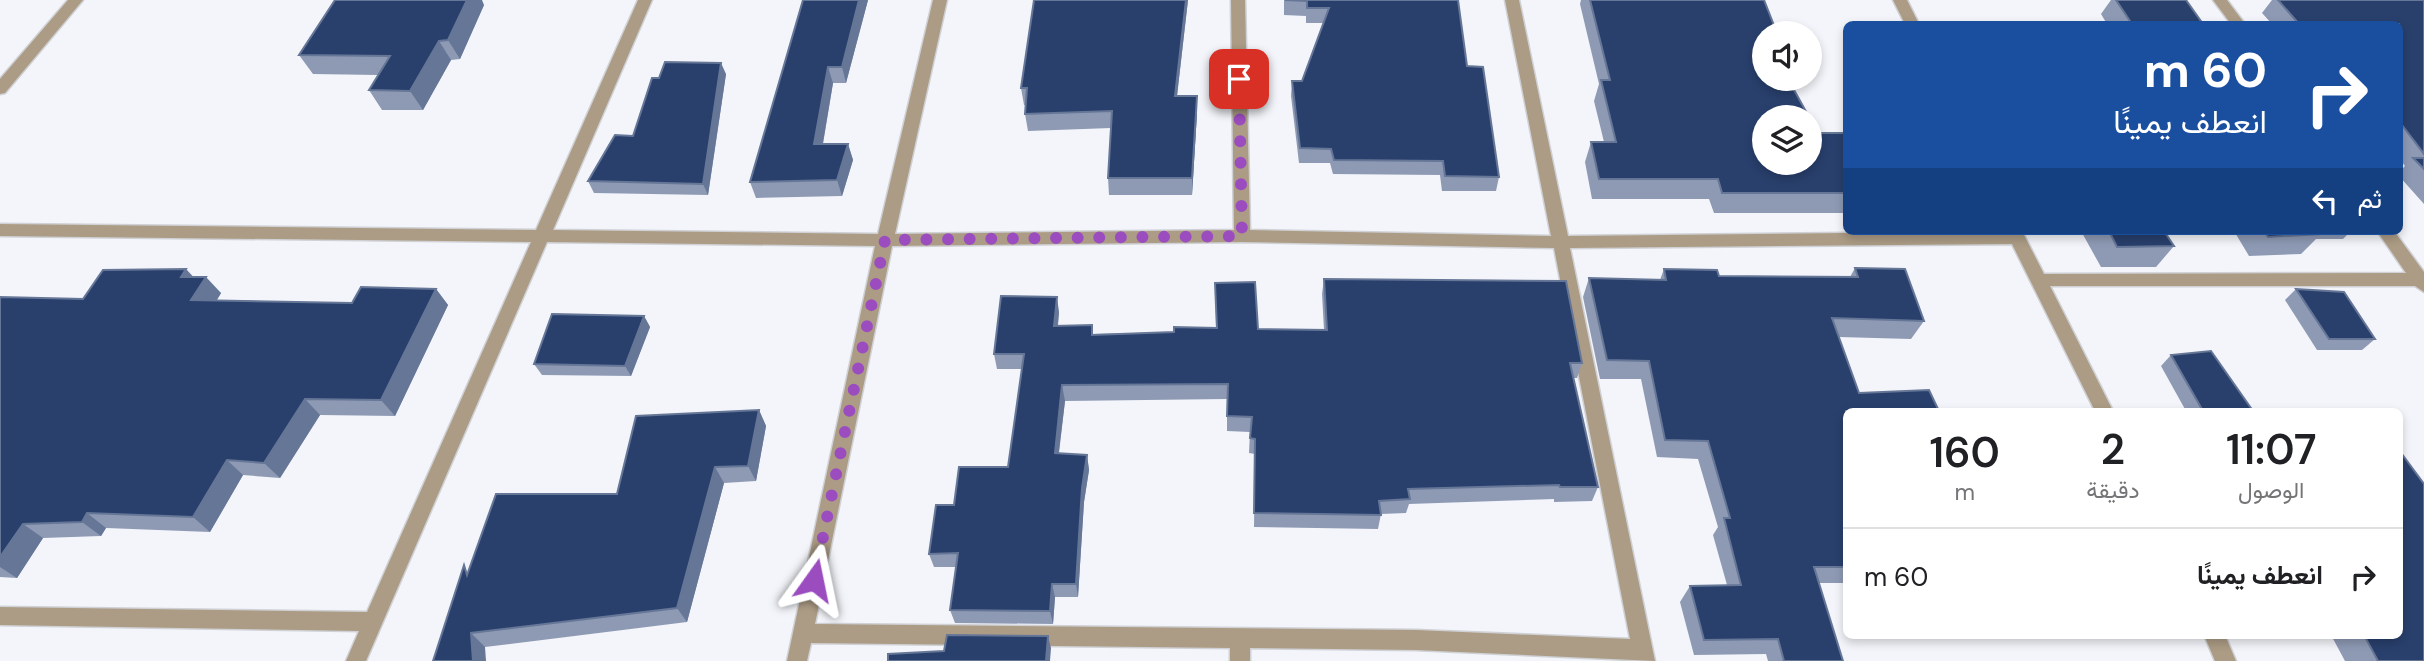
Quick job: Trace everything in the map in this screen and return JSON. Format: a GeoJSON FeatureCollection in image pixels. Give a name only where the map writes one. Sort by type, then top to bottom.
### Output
{"type":"FeatureCollection","features":[{"type":"Feature","properties":{"kind":"street"},"geometry":{"type":"LineString","coordinates":[[0,89],[76,0]]}},
{"type":"Feature","properties":{"kind":"street"},"geometry":{"type":"LineString","coordinates":[[356,661],[645,0]]}},
{"type":"Feature","properties":{"kind":"street"},"geometry":{"type":"LineString","coordinates":[[797,661],[885,240],[940,0]]}},
{"type":"Feature","properties":{"kind":"street"},"geometry":{"type":"LineString","coordinates":[[1238,0],[1242,236]]}},
{"type":"Feature","properties":{"kind":"street"},"geometry":{"type":"LineString","coordinates":[[803,633],[1416,640],[1643,655],[1512,0]]}},
{"type":"Feature","properties":{"kind":"street"},"geometry":{"type":"LineString","coordinates":[[1900,0],[1910,21]]}},
{"type":"Feature","properties":{"kind":"street"},"geometry":{"type":"LineString","coordinates":[[2220,0],[2236,21]]}},
{"type":"Feature","properties":{"kind":"street"},"geometry":{"type":"LineString","coordinates":[[0,230],[885,240],[1242,236],[1560,242],[1959,235]]}},
{"type":"Feature","properties":{"kind":"street"},"geometry":{"type":"LineString","coordinates":[[2016,235],[2103,408]]}},
{"type":"Feature","properties":{"kind":"street"},"geometry":{"type":"LineString","coordinates":[[2388,235],[2423,281]]}},
{"type":"Feature","properties":{"kind":"street"},"geometry":{"type":"LineString","coordinates":[[2039,280],[2423,281]]}},
{"type":"Feature","properties":{"kind":"street"},"geometry":{"type":"LineString","coordinates":[[0,616],[373,622]]}},
{"type":"Feature","properties":{"kind":"street"},"geometry":{"type":"LineString","coordinates":[[1240,638],[1240,661]]}},
{"type":"Feature","properties":{"kind":"street"},"geometry":{"type":"LineString","coordinates":[[2216,639],[2226,661]]}},
{"type":"Feature","properties":{"kind":"building"},"geometry":{"type":"Polygon","coordinates":[[[335,0],[467,0],[448,40],[439,41],[410,91],[369,90],[390,56],[299,55],[335,0]]]}},
{"type":"Feature","properties":{"kind":"building"},"geometry":{"type":"Polygon","coordinates":[[[803,0],[859,0],[842,67],[828,67],[814,144],[848,144],[837,180],[750,182],[803,0]]]}},
{"type":"Feature","properties":{"kind":"building"},"geometry":{"type":"Polygon","coordinates":[[[1034,0],[1186,0],[1175,96],[1197,96],[1192,178],[1108,178],[1112,111],[1025,114],[1027,88],[1021,88],[1034,0]]]}},
{"type":"Feature","properties":{"kind":"building"},"geometry":{"type":"Polygon","coordinates":[[[1285,0],[1458,0],[1467,66],[1483,67],[1499,177],[1445,176],[1443,161],[1334,160],[1331,149],[1300,148],[1292,81],[1302,81],[1329,8],[1307,8],[1307,1],[1285,0]]]}},
{"type":"Feature","properties":{"kind":"building"},"geometry":{"type":"Polygon","coordinates":[[[1590,0],[1764,0],[1772,21],[1752,21],[1752,91],[1795,91],[1802,105],[1752,105],[1752,175],[1822,175],[1822,133],[1843,133],[1843,193],[1722,193],[1718,179],[1599,179],[1591,142],[1616,142],[1601,80],[1610,80],[1590,0]]]}},
{"type":"Feature","properties":{"kind":"building"},"geometry":{"type":"Polygon","coordinates":[[[2116,0],[2186,0],[2201,21],[2130,21],[2116,0]]]}},
{"type":"Feature","properties":{"kind":"building"},"geometry":{"type":"Polygon","coordinates":[[[2278,0],[2424,0],[2424,154],[2403,126],[2403,21],[2296,21],[2278,0]]]}},
{"type":"Feature","properties":{"kind":"building"},"geometry":{"type":"Polygon","coordinates":[[[665,62],[721,63],[703,184],[588,181],[615,135],[633,136],[652,78],[659,78],[665,62]]]}},
{"type":"Feature","properties":{"kind":"building"},"geometry":{"type":"Polygon","coordinates":[[[2413,158],[2424,158],[2424,169],[2413,158]]]}},
{"type":"Feature","properties":{"kind":"building"},"geometry":{"type":"Polygon","coordinates":[[[2111,235],[2167,235],[2174,246],[2117,247],[2111,235]]]}},
{"type":"Feature","properties":{"kind":"building"},"geometry":{"type":"Polygon","coordinates":[[[2267,235],[2303,235],[2268,237],[2267,235]]]}},
{"type":"Feature","properties":{"kind":"building"},"geometry":{"type":"Polygon","coordinates":[[[1855,268],[1905,269],[1924,321],[1832,318],[1859,393],[1929,390],[1938,408],[1843,408],[1843,567],[1814,567],[1843,661],[1784,661],[1778,639],[1704,640],[1690,586],[1741,585],[1724,518],[1730,518],[1708,441],[1665,440],[1649,361],[1607,360],[1589,278],[1666,280],[1664,269],[1717,270],[1719,276],[1858,277],[1855,268]]]}},
{"type":"Feature","properties":{"kind":"building"},"geometry":{"type":"Polygon","coordinates":[[[186,269],[181,277],[206,277],[191,300],[352,303],[361,287],[436,289],[381,400],[305,399],[264,463],[227,460],[193,517],[87,513],[82,522],[23,524],[0,557],[0,297],[83,299],[103,270],[186,269]]]}},
{"type":"Feature","properties":{"kind":"building"},"geometry":{"type":"Polygon","coordinates":[[[1324,279],[1566,281],[1582,363],[1570,363],[1598,487],[1559,485],[1408,489],[1410,499],[1379,501],[1381,515],[1254,513],[1255,439],[1250,438],[1252,417],[1227,416],[1228,384],[1062,385],[1055,453],[1087,455],[1082,488],[1076,584],[1052,584],[1050,611],[950,610],[958,553],[929,554],[936,505],[954,505],[959,467],[1008,467],[1024,354],[994,354],[1001,296],[1057,297],[1054,326],[1092,325],[1092,335],[1174,332],[1174,327],[1217,328],[1215,283],[1255,282],[1258,329],[1327,330],[1324,279]]]}},
{"type":"Feature","properties":{"kind":"building"},"geometry":{"type":"Polygon","coordinates":[[[2296,289],[2344,292],[2375,339],[2329,339],[2296,289]]]}},
{"type":"Feature","properties":{"kind":"building"},"geometry":{"type":"Polygon","coordinates":[[[552,314],[644,316],[625,366],[534,364],[552,314]]]}},
{"type":"Feature","properties":{"kind":"building"},"geometry":{"type":"Polygon","coordinates":[[[2211,351],[2251,408],[2201,408],[2171,355],[2211,351]]]}},
{"type":"Feature","properties":{"kind":"building"},"geometry":{"type":"Polygon","coordinates":[[[759,410],[748,466],[715,467],[677,608],[471,633],[473,661],[433,661],[464,565],[467,575],[496,494],[617,494],[636,416],[759,410]]]}},
{"type":"Feature","properties":{"kind":"building"},"geometry":{"type":"Polygon","coordinates":[[[2403,455],[2424,484],[2424,661],[2378,661],[2366,639],[2403,639],[2403,455]]]}},
{"type":"Feature","properties":{"kind":"building"},"geometry":{"type":"Polygon","coordinates":[[[947,635],[1048,636],[1046,661],[888,661],[888,654],[944,651],[947,635]]]}},
{"type":"Feature","properties":{"kind":"route"},"geometry":{"type":"LineString","coordinates":[[814,580],[885,240],[1242,236],[1239,79]]}}]}
